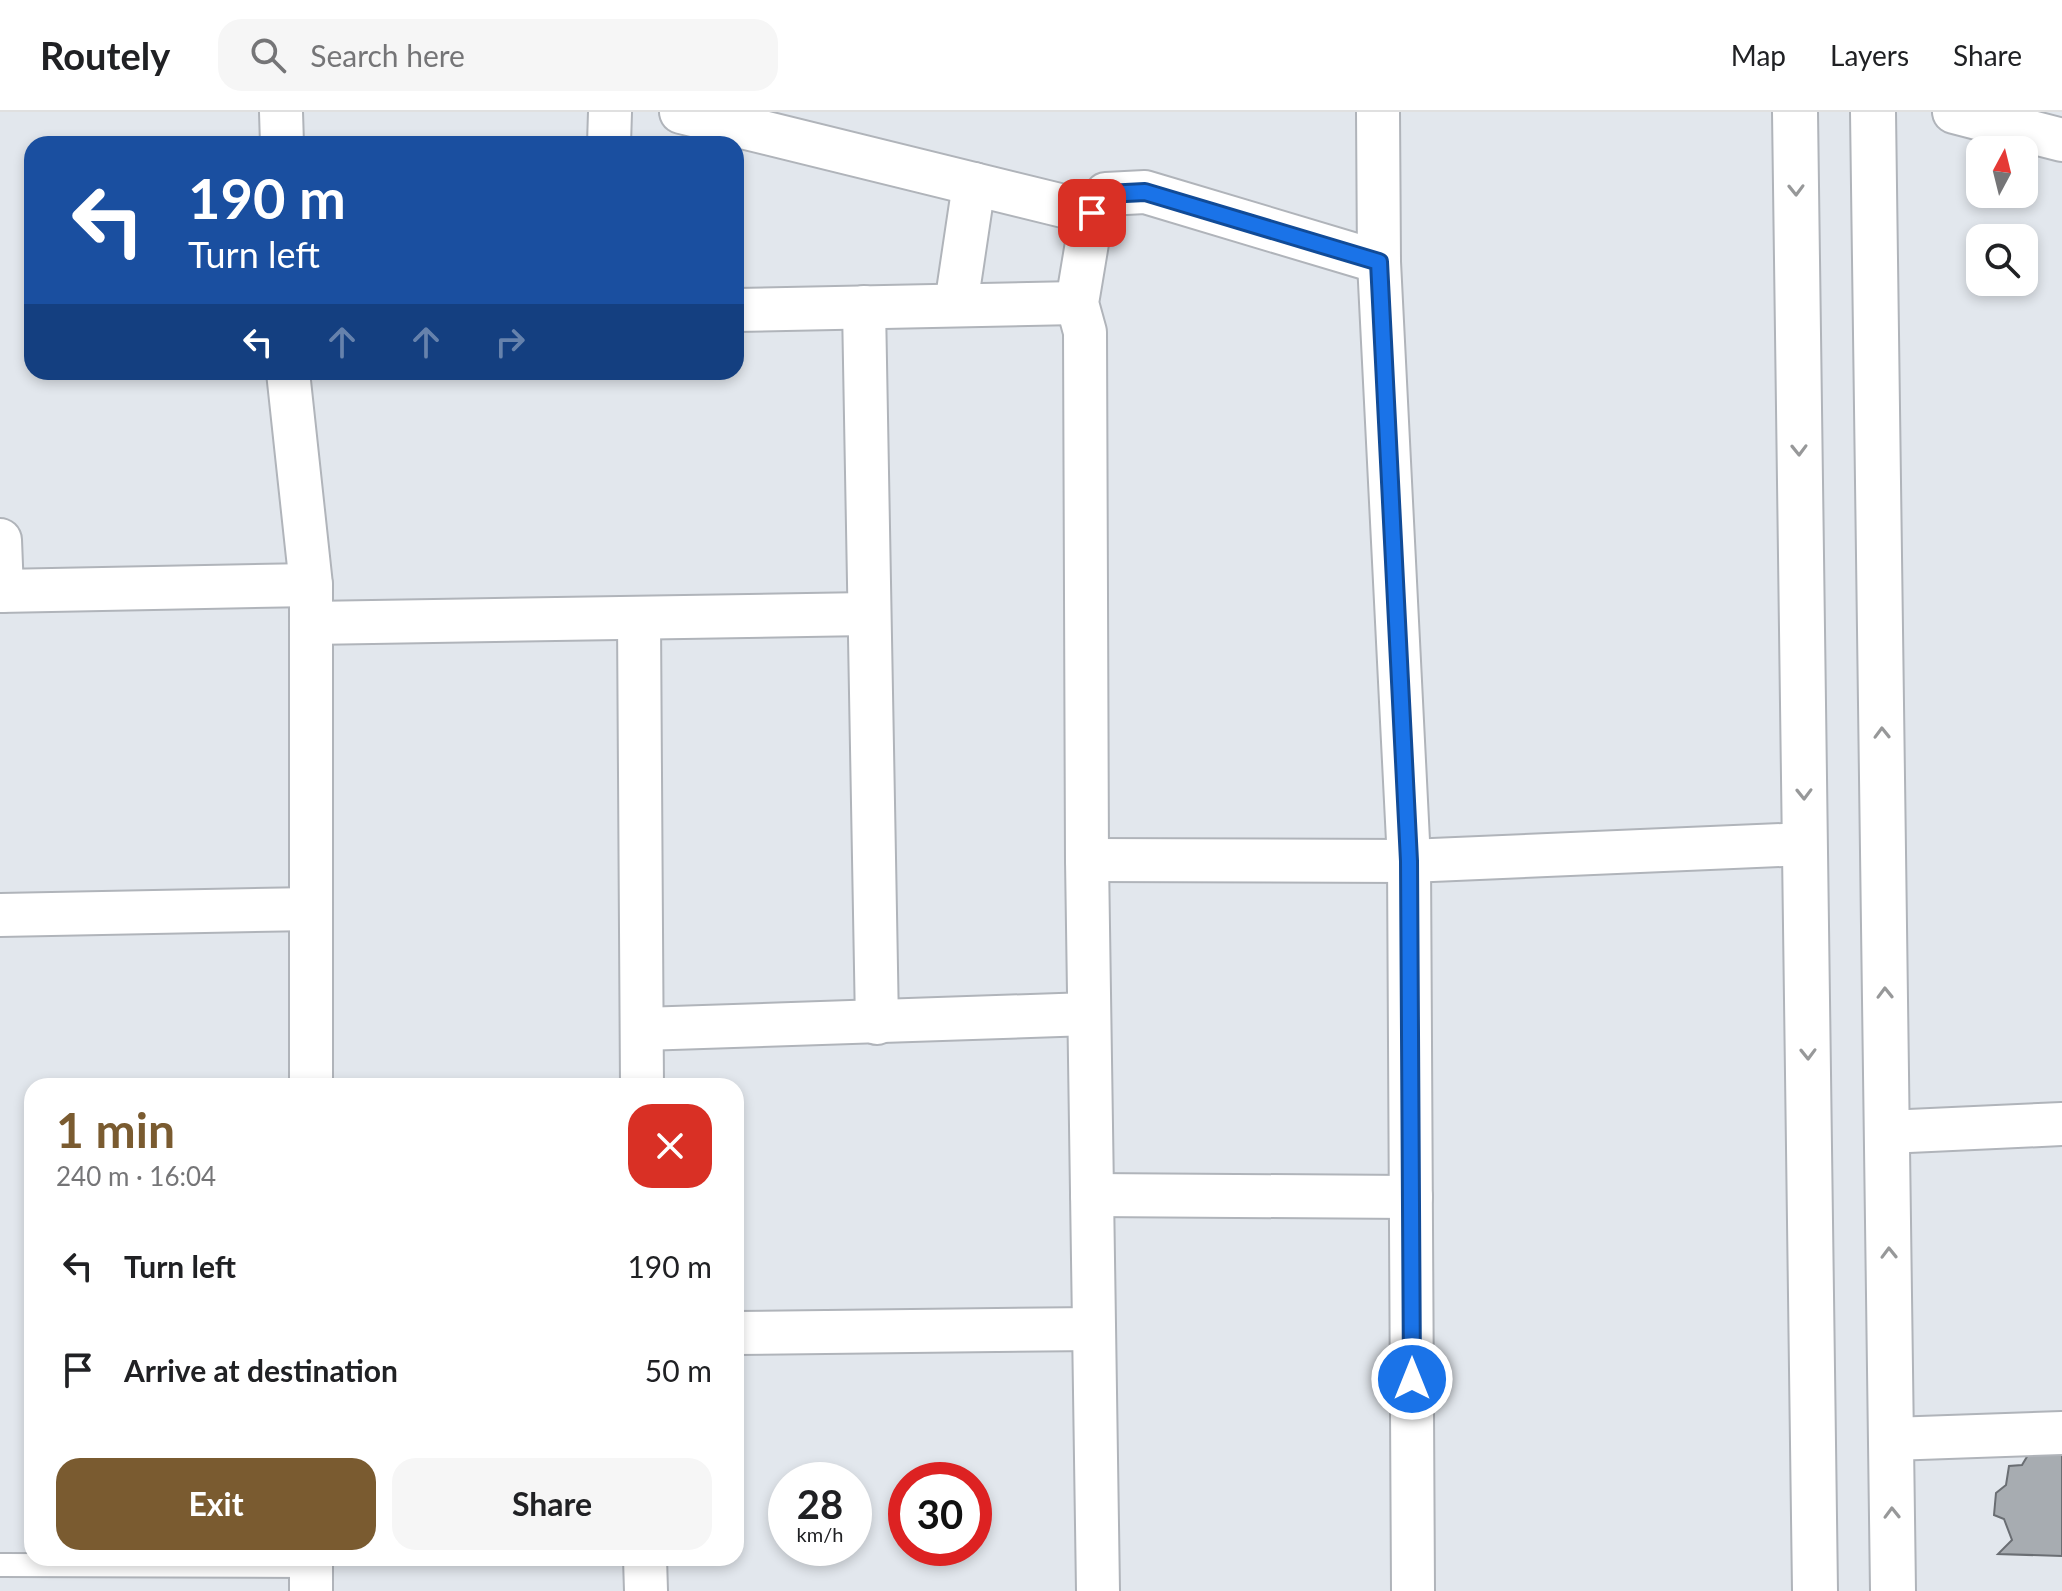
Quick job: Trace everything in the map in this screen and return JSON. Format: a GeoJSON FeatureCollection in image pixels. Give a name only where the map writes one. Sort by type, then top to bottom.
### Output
{"type":"FeatureCollection","features":[{"type":"Feature","properties":{"kind":"street"},"geometry":{"type":"LineString","coordinates":[[281,112],[282,136]]}},
{"type":"Feature","properties":{"kind":"street"},"geometry":{"type":"LineString","coordinates":[[609,136],[610,112]]}},
{"type":"Feature","properties":{"kind":"street"},"geometry":{"type":"LineString","coordinates":[[681,112],[1092,213]]}},
{"type":"Feature","properties":{"kind":"street"},"geometry":{"type":"LineString","coordinates":[[1378,112],[1379,262],[1409,861],[1413,1591]]}},
{"type":"Feature","properties":{"kind":"street"},"geometry":{"type":"LineString","coordinates":[[1795,112],[1815,1591]]}},
{"type":"Feature","properties":{"kind":"street"},"geometry":{"type":"LineString","coordinates":[[1873,112],[1893,1591]]}},
{"type":"Feature","properties":{"kind":"street"},"geometry":{"type":"LineString","coordinates":[[1954,112],[2062,140]]}},
{"type":"Feature","properties":{"kind":"street"},"geometry":{"type":"LineString","coordinates":[[956,305],[974,184]]}},
{"type":"Feature","properties":{"kind":"street"},"geometry":{"type":"LineString","coordinates":[[1098,1591],[1087,860],[1085,332],[1077,303],[1092,213],[1106,194],[1145,192],[1379,262]]}},
{"type":"Feature","properties":{"kind":"street"},"geometry":{"type":"LineString","coordinates":[[744,310],[1077,303]]}},
{"type":"Feature","properties":{"kind":"street"},"geometry":{"type":"LineString","coordinates":[[864,307],[867,614],[877,1023]]}},
{"type":"Feature","properties":{"kind":"street"},"geometry":{"type":"LineString","coordinates":[[289,380],[311,604],[311,1078]]}},
{"type":"Feature","properties":{"kind":"street"},"geometry":{"type":"LineString","coordinates":[[0,540],[1,591],[639,619],[867,614]]}},
{"type":"Feature","properties":{"kind":"street"},"geometry":{"type":"LineString","coordinates":[[639,619],[642,1078]]}},
{"type":"Feature","properties":{"kind":"street"},"geometry":{"type":"LineString","coordinates":[[1087,860],[1409,861],[1805,844]]}},
{"type":"Feature","properties":{"kind":"street"},"geometry":{"type":"LineString","coordinates":[[0,915],[311,909]]}},
{"type":"Feature","properties":{"kind":"street"},"geometry":{"type":"LineString","coordinates":[[642,1029],[1089,1014]]}},
{"type":"Feature","properties":{"kind":"street"},"geometry":{"type":"LineString","coordinates":[[1887,1132],[2062,1124]]}},
{"type":"Feature","properties":{"kind":"street"},"geometry":{"type":"LineString","coordinates":[[1092,1195],[1411,1197]]}},
{"type":"Feature","properties":{"kind":"street"},"geometry":{"type":"LineString","coordinates":[[744,1333],[1094,1329]]}},
{"type":"Feature","properties":{"kind":"street"},"geometry":{"type":"LineString","coordinates":[[1891,1439],[2062,1433]]}},
{"type":"Feature","properties":{"kind":"street"},"geometry":{"type":"LineString","coordinates":[[645,1566],[646,1591]]}},
{"type":"Feature","properties":{"kind":"lane"},"geometry":{"type":"LineString","coordinates":[[0,1565],[24,1566]]}},
{"type":"Feature","properties":{"kind":"lane"},"geometry":{"type":"LineString","coordinates":[[44,1566],[311,1572]]}},
{"type":"Feature","properties":{"kind":"building"},"geometry":{"type":"Polygon","coordinates":[[[2028,1455],[2062,1455],[2062,1556],[1998,1554],[2012,1540],[2004,1519],[1994,1515],[1996,1493],[2006,1485],[2009,1466],[2022,1465],[2028,1455]]]}},
{"type":"Feature","properties":{"kind":"route"},"geometry":{"type":"LineString","coordinates":[[1092,213],[1106,194],[1145,192],[1379,262],[1409,861],[1412,1379]]}}]}
